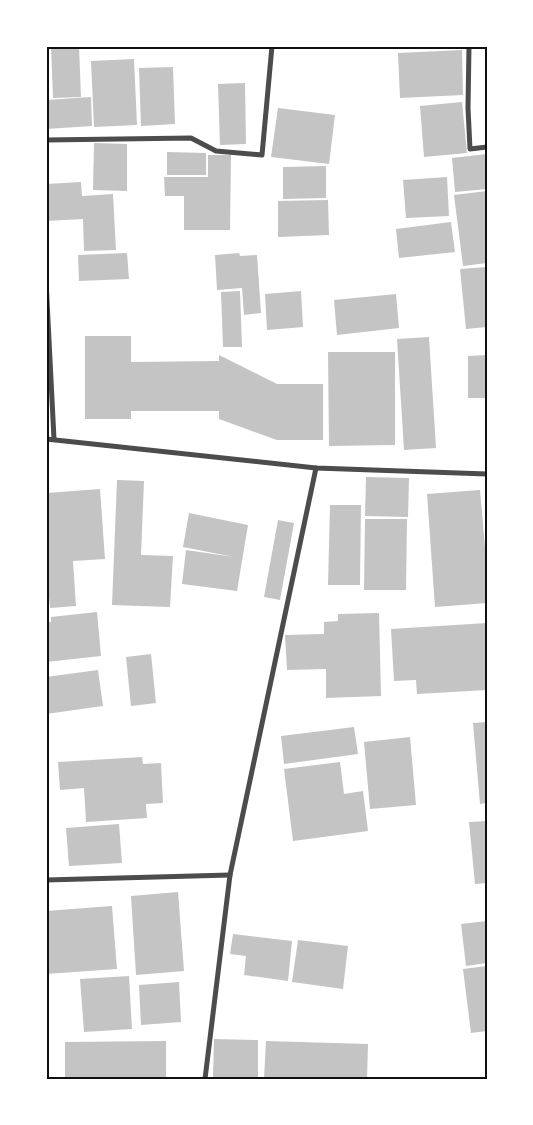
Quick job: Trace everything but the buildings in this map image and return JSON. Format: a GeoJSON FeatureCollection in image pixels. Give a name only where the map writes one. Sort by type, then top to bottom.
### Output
{"type":"FeatureCollection","features":[{"type":"Feature","properties":{"kind":"street"},"geometry":{"type":"LineString","coordinates":[[46,140],[191,138],[216,151],[262,155],[272,46]]}},
{"type":"Feature","properties":{"kind":"street"},"geometry":{"type":"LineString","coordinates":[[469,46],[468,108],[470,149],[487,147]]}},
{"type":"Feature","properties":{"kind":"street"},"geometry":{"type":"LineString","coordinates":[[46,281],[54,439]]}},
{"type":"Feature","properties":{"kind":"street"},"geometry":{"type":"LineString","coordinates":[[46,440],[54,439],[316,468],[487,474]]}},
{"type":"Feature","properties":{"kind":"street"},"geometry":{"type":"LineString","coordinates":[[205,1079],[230,875],[316,468]]}},
{"type":"Feature","properties":{"kind":"street"},"geometry":{"type":"LineString","coordinates":[[46,880],[230,875]]}}]}
